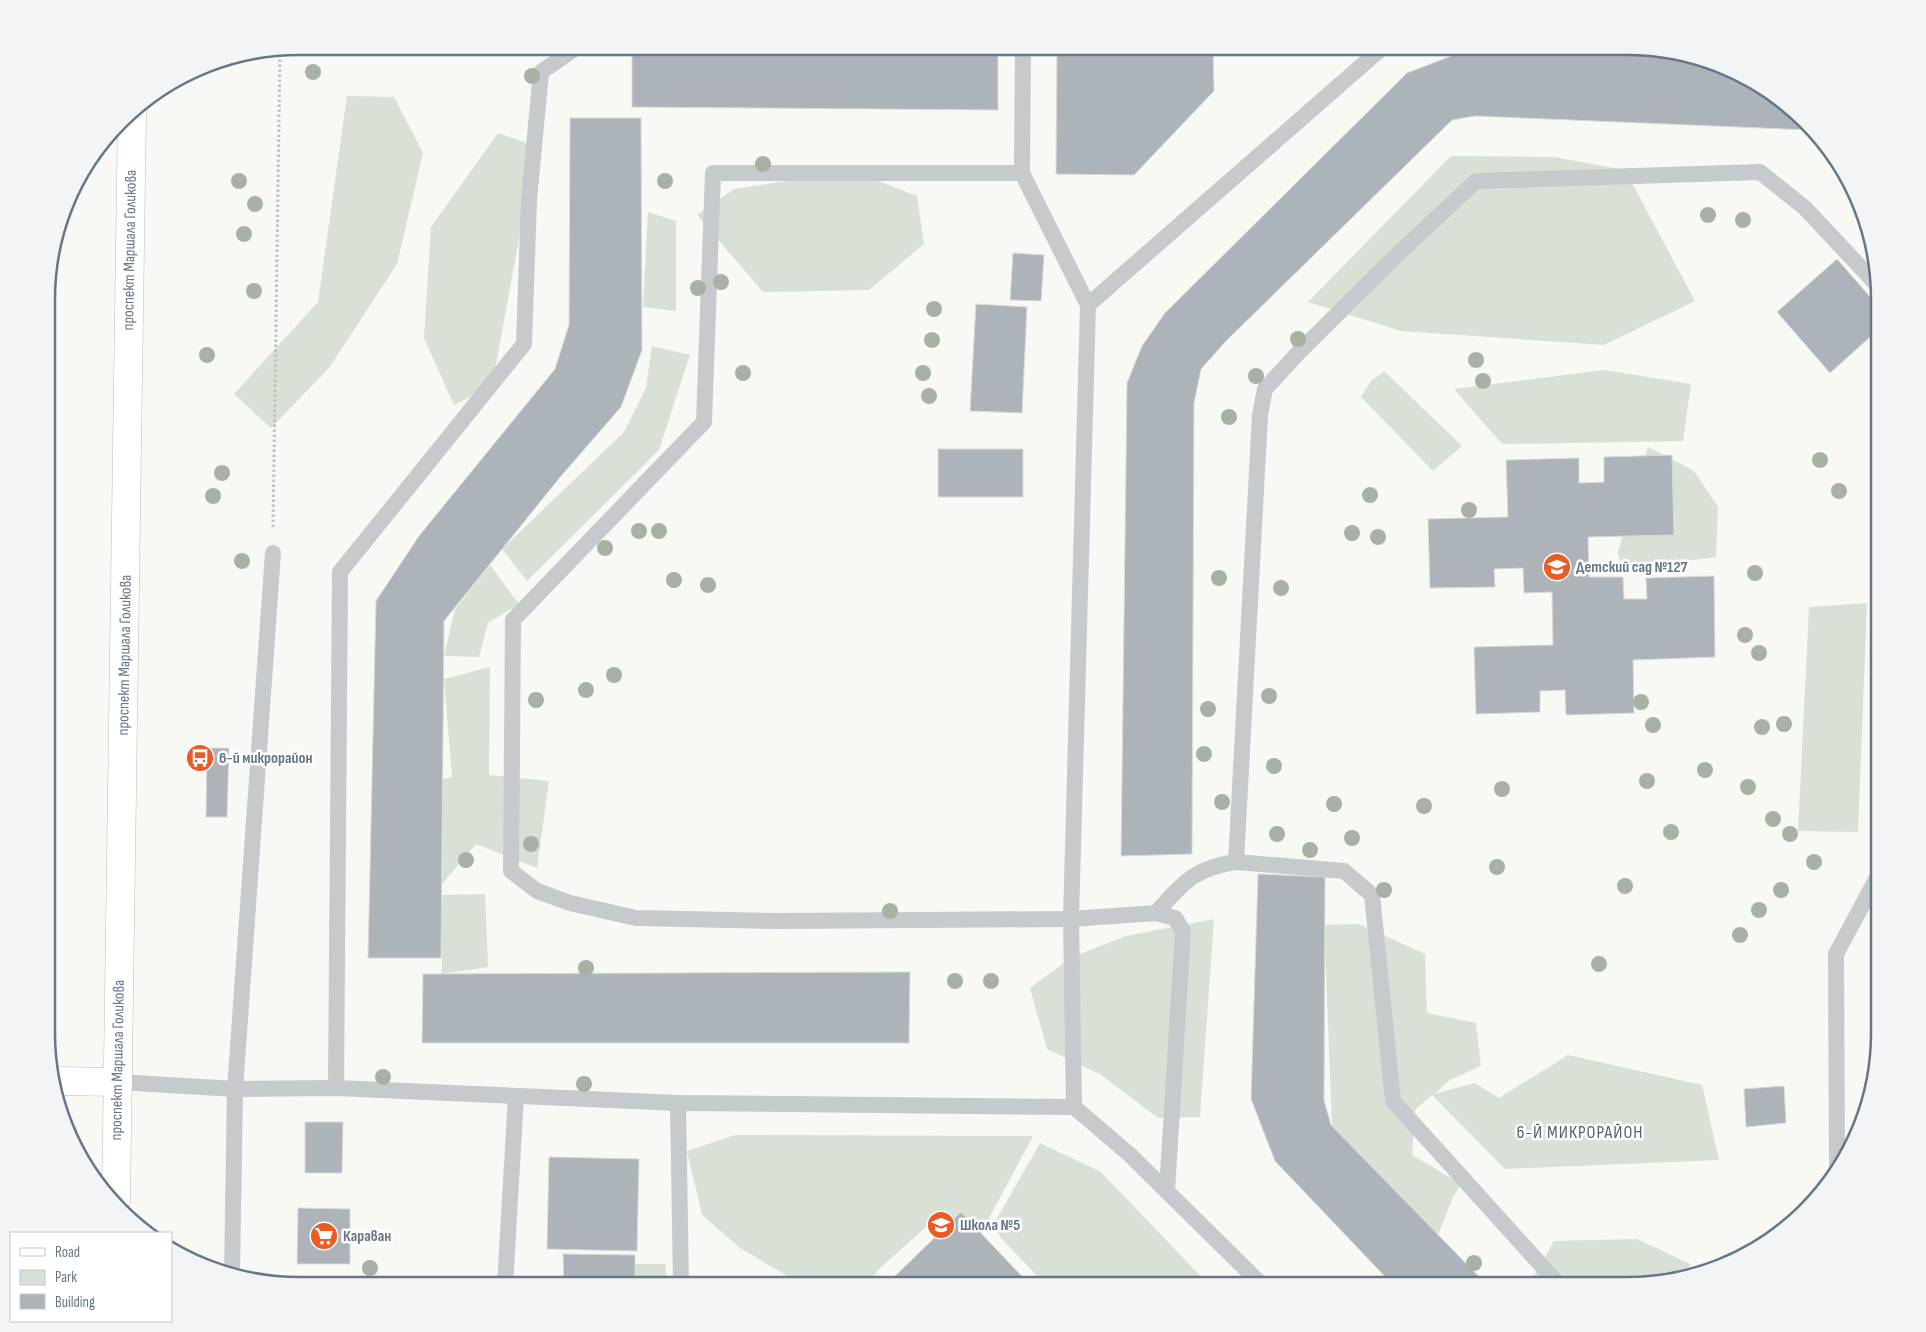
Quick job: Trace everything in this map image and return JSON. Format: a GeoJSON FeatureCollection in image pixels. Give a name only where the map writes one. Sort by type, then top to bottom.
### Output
{"type":"FeatureCollection","features":[{"type":"Feature","properties":{"kind":"main road","name":"проспект Маршала Голикова"},"geometry":{"type":"LineString","coordinates":[[116,1194],[132,122]]}},
{"type":"Feature","properties":{"kind":"main road"},"geometry":{"type":"LineString","coordinates":[[60,1081],[118,1082]]}},
{"type":"Feature","properties":{"kind":"lane"},"geometry":{"type":"LineString","coordinates":[[336,1088],[340,572],[524,344],[529,200],[542,72],[566,55]]}},
{"type":"Feature","properties":{"kind":"lane"},"geometry":{"type":"LineString","coordinates":[[1023,55],[1022,173],[1088,305],[1071,919],[1074,1106]]}},
{"type":"Feature","properties":{"kind":"lane"},"geometry":{"type":"LineString","coordinates":[[1088,305],[1374,55]]}},
{"type":"Feature","properties":{"kind":"lane"},"geometry":{"type":"LineString","coordinates":[[1236,862],[1260,415],[1265,389],[1299,352],[1393,259],[1476,181],[1760,172],[1805,208],[1870,277]]}},
{"type":"Feature","properties":{"kind":"lane"},"geometry":{"type":"LineString","coordinates":[[1022,173],[713,173],[704,422],[513,620],[510,870],[537,891],[570,902],[636,918],[778,921],[1071,919],[1156,913],[1175,918],[1183,931],[1167,1191]]}},
{"type":"Feature","properties":{"kind":"lane"},"geometry":{"type":"LineString","coordinates":[[232,1268],[235,1089],[273,553]]}},
{"type":"Feature","properties":{"kind":"lane"},"geometry":{"type":"LineString","coordinates":[[1156,913],[1186,879],[1220,864],[1236,862],[1344,871],[1372,895],[1393,1100],[1552,1277]]}},
{"type":"Feature","properties":{"kind":"lane"},"geometry":{"type":"LineString","coordinates":[[1837,1157],[1836,954],[1871,889]]}},
{"type":"Feature","properties":{"kind":"lane"},"geometry":{"type":"LineString","coordinates":[[118,1082],[235,1089],[336,1088],[678,1102],[1074,1106],[1129,1154],[1254,1277]]}},
{"type":"Feature","properties":{"kind":"lane"},"geometry":{"type":"LineString","coordinates":[[505,1277],[516,1096]]}},
{"type":"Feature","properties":{"kind":"lane"},"geometry":{"type":"LineString","coordinates":[[678,1102],[681,1277]]}},
{"type":"Feature","properties":{"kind":"path"},"geometry":{"type":"LineString","coordinates":[[273,553],[280,56]]}},
{"type":"Feature","properties":{"kind":"green space"},"geometry":{"type":"Polygon","coordinates":[[[347,96],[394,97],[423,153],[397,264],[329,368],[271,428],[234,394],[318,302],[347,96]]]}},
{"type":"Feature","properties":{"kind":"green space"},"geometry":{"type":"Polygon","coordinates":[[[498,133],[536,146],[492,386],[454,405],[424,338],[431,227],[498,133]]]}},
{"type":"Feature","properties":{"kind":"green space"},"geometry":{"type":"Polygon","coordinates":[[[1451,156],[1554,157],[1625,170],[1695,301],[1604,345],[1401,331],[1308,302],[1451,156]]]}},
{"type":"Feature","properties":{"kind":"green space"},"geometry":{"type":"Polygon","coordinates":[[[852,171],[917,196],[924,244],[869,290],[763,292],[697,215],[734,189],[852,171]]]}},
{"type":"Feature","properties":{"kind":"green space"},"geometry":{"type":"Polygon","coordinates":[[[648,212],[676,221],[676,311],[643,307],[648,212]]]}},
{"type":"Feature","properties":{"kind":"green space"},"geometry":{"type":"Polygon","coordinates":[[[652,346],[690,355],[659,450],[527,581],[502,549],[624,432],[646,388],[652,346]]]}},
{"type":"Feature","properties":{"kind":"green space"},"geometry":{"type":"Polygon","coordinates":[[[1604,370],[1691,384],[1683,441],[1502,444],[1454,389],[1604,370]]]}},
{"type":"Feature","properties":{"kind":"green space"},"geometry":{"type":"Polygon","coordinates":[[[1384,371],[1462,446],[1433,471],[1361,397],[1371,381],[1384,371]]]}},
{"type":"Feature","properties":{"kind":"green space"},"geometry":{"type":"Polygon","coordinates":[[[1648,447],[1694,471],[1718,507],[1716,557],[1622,569],[1618,552],[1648,447]]]}},
{"type":"Feature","properties":{"kind":"green space"},"geometry":{"type":"Polygon","coordinates":[[[490,565],[519,604],[488,623],[479,657],[444,656],[455,609],[490,565]]]}},
{"type":"Feature","properties":{"kind":"green space"},"geometry":{"type":"Polygon","coordinates":[[[1867,603],[1858,832],[1798,831],[1809,607],[1867,603]]]}},
{"type":"Feature","properties":{"kind":"green space"},"geometry":{"type":"Polygon","coordinates":[[[490,667],[489,775],[549,781],[537,868],[476,844],[442,884],[443,779],[452,777],[444,679],[490,667]]]}},
{"type":"Feature","properties":{"kind":"green space"},"geometry":{"type":"Polygon","coordinates":[[[485,894],[488,967],[442,974],[441,895],[485,894]]]}},
{"type":"Feature","properties":{"kind":"green space"},"geometry":{"type":"Polygon","coordinates":[[[1214,919],[1200,1117],[1158,1118],[1100,1074],[1047,1049],[1030,988],[1072,957],[1126,936],[1214,919]]]}},
{"type":"Feature","properties":{"kind":"green space"},"geometry":{"type":"Polygon","coordinates":[[[1359,924],[1425,954],[1427,1013],[1476,1023],[1481,1066],[1450,1080],[1434,1094],[1475,1083],[1499,1098],[1568,1055],[1702,1085],[1719,1160],[1505,1169],[1432,1095],[1415,1110],[1412,1155],[1461,1184],[1453,1197],[1438,1235],[1333,1149],[1324,925],[1359,924]]]}},
{"type":"Feature","properties":{"kind":"green space"},"geometry":{"type":"Polygon","coordinates":[[[735,1135],[1033,1136],[987,1222],[937,1217],[877,1271],[874,1277],[789,1277],[740,1248],[702,1215],[687,1151],[735,1135]]]}},
{"type":"Feature","properties":{"kind":"green space"},"geometry":{"type":"Polygon","coordinates":[[[1040,1143],[1101,1172],[1201,1277],[1038,1277],[1000,1237],[995,1222],[1040,1143]]]}},
{"type":"Feature","properties":{"kind":"green space"},"geometry":{"type":"Polygon","coordinates":[[[1637,1239],[1690,1264],[1689,1269],[1659,1275],[1627,1277],[1533,1277],[1554,1241],[1637,1239]]]}},
{"type":"Feature","properties":{"kind":"green space"},"geometry":{"type":"Polygon","coordinates":[[[635,1264],[666,1264],[665,1277],[635,1277],[635,1264]]]}},
{"type":"Feature","properties":{"kind":"building"},"geometry":{"type":"Polygon","coordinates":[[[632,55],[998,55],[998,110],[632,107],[632,55]]]}},
{"type":"Feature","properties":{"kind":"building"},"geometry":{"type":"Polygon","coordinates":[[[1057,55],[1213,55],[1214,91],[1134,175],[1056,174],[1057,55]]]}},
{"type":"Feature","properties":{"kind":"building"},"geometry":{"type":"Polygon","coordinates":[[[1454,55],[1627,55],[1659,57],[1690,63],[1735,80],[1762,96],[1788,116],[1802,130],[1475,116],[1452,120],[1226,341],[1201,369],[1194,403],[1192,854],[1121,856],[1127,383],[1142,346],[1165,313],[1407,73],[1454,55]]]}},
{"type":"Feature","properties":{"kind":"building"},"geometry":{"type":"Polygon","coordinates":[[[570,118],[641,118],[642,350],[621,407],[561,476],[444,621],[441,958],[368,958],[376,601],[419,536],[555,369],[569,325],[570,118]]]}},
{"type":"Feature","properties":{"kind":"building"},"geometry":{"type":"Polygon","coordinates":[[[1013,253],[1044,255],[1041,301],[1010,300],[1013,253]]]}},
{"type":"Feature","properties":{"kind":"building"},"geometry":{"type":"Polygon","coordinates":[[[1837,259],[1871,298],[1871,336],[1830,373],[1777,312],[1837,259]]]}},
{"type":"Feature","properties":{"kind":"building"},"geometry":{"type":"Polygon","coordinates":[[[976,304],[1027,307],[1022,413],[970,411],[976,304]]]}},
{"type":"Feature","properties":{"kind":"building"},"geometry":{"type":"Polygon","coordinates":[[[938,449],[1023,449],[1023,497],[938,497],[938,449]]]}},
{"type":"Feature","properties":{"kind":"building"},"geometry":{"type":"Polygon","coordinates":[[[1672,455],[1674,535],[1588,537],[1589,577],[1623,577],[1624,599],[1647,599],[1646,578],[1714,576],[1715,657],[1633,660],[1634,713],[1566,715],[1565,690],[1540,691],[1540,712],[1476,714],[1474,647],[1553,645],[1552,592],[1524,593],[1523,568],[1494,569],[1495,587],[1430,588],[1428,519],[1508,517],[1506,460],[1579,458],[1579,483],[1604,482],[1604,457],[1672,455]]]}},
{"type":"Feature","properties":{"kind":"building"},"geometry":{"type":"Polygon","coordinates":[[[207,748],[229,748],[227,817],[206,817],[207,748]]]}},
{"type":"Feature","properties":{"kind":"building"},"geometry":{"type":"Polygon","coordinates":[[[1258,874],[1325,877],[1324,1100],[1331,1125],[1479,1277],[1385,1277],[1275,1161],[1251,1099],[1258,874]]]}},
{"type":"Feature","properties":{"kind":"building"},"geometry":{"type":"Polygon","coordinates":[[[910,972],[909,1043],[422,1043],[423,974],[910,972]]]}},
{"type":"Feature","properties":{"kind":"building"},"geometry":{"type":"Polygon","coordinates":[[[1784,1086],[1786,1123],[1746,1127],[1744,1089],[1784,1086]]]}},
{"type":"Feature","properties":{"kind":"building"},"geometry":{"type":"Polygon","coordinates":[[[305,1122],[343,1122],[342,1173],[305,1173],[305,1122]]]}},
{"type":"Feature","properties":{"kind":"building"},"geometry":{"type":"Polygon","coordinates":[[[549,1157],[639,1159],[637,1251],[547,1249],[549,1157]]]}},
{"type":"Feature","properties":{"kind":"building","name":"Караван"},"geometry":{"type":"Polygon","coordinates":[[[298,1208],[350,1209],[350,1264],[297,1264],[298,1208]]]}},
{"type":"Feature","properties":{"kind":"building"},"geometry":{"type":"Polygon","coordinates":[[[961,1212],[1022,1277],[894,1277],[961,1212]]]}},
{"type":"Feature","properties":{"kind":"building"},"geometry":{"type":"Polygon","coordinates":[[[563,1254],[635,1255],[635,1277],[564,1277],[563,1254]]]}},
{"type":"Feature","properties":{"kind":"place","name":"Детский сад №127"},"geometry":{"type":"Point","coordinates":[1557,567]}},
{"type":"Feature","properties":{"kind":"place","name":"6-й микрорайон"},"geometry":{"type":"Point","coordinates":[200,758]}},
{"type":"Feature","properties":{"kind":"place","name":"Школа №5"},"geometry":{"type":"Point","coordinates":[941,1225]}},
{"type":"Feature","properties":{"kind":"place","name":"Караван"},"geometry":{"type":"Point","coordinates":[324,1236]}},
{"type":"Feature","properties":{"kind":"district","name":"6-Й МИКРОРАЙОН"},"geometry":{"type":"Point","coordinates":[1580,1132]}}]}
